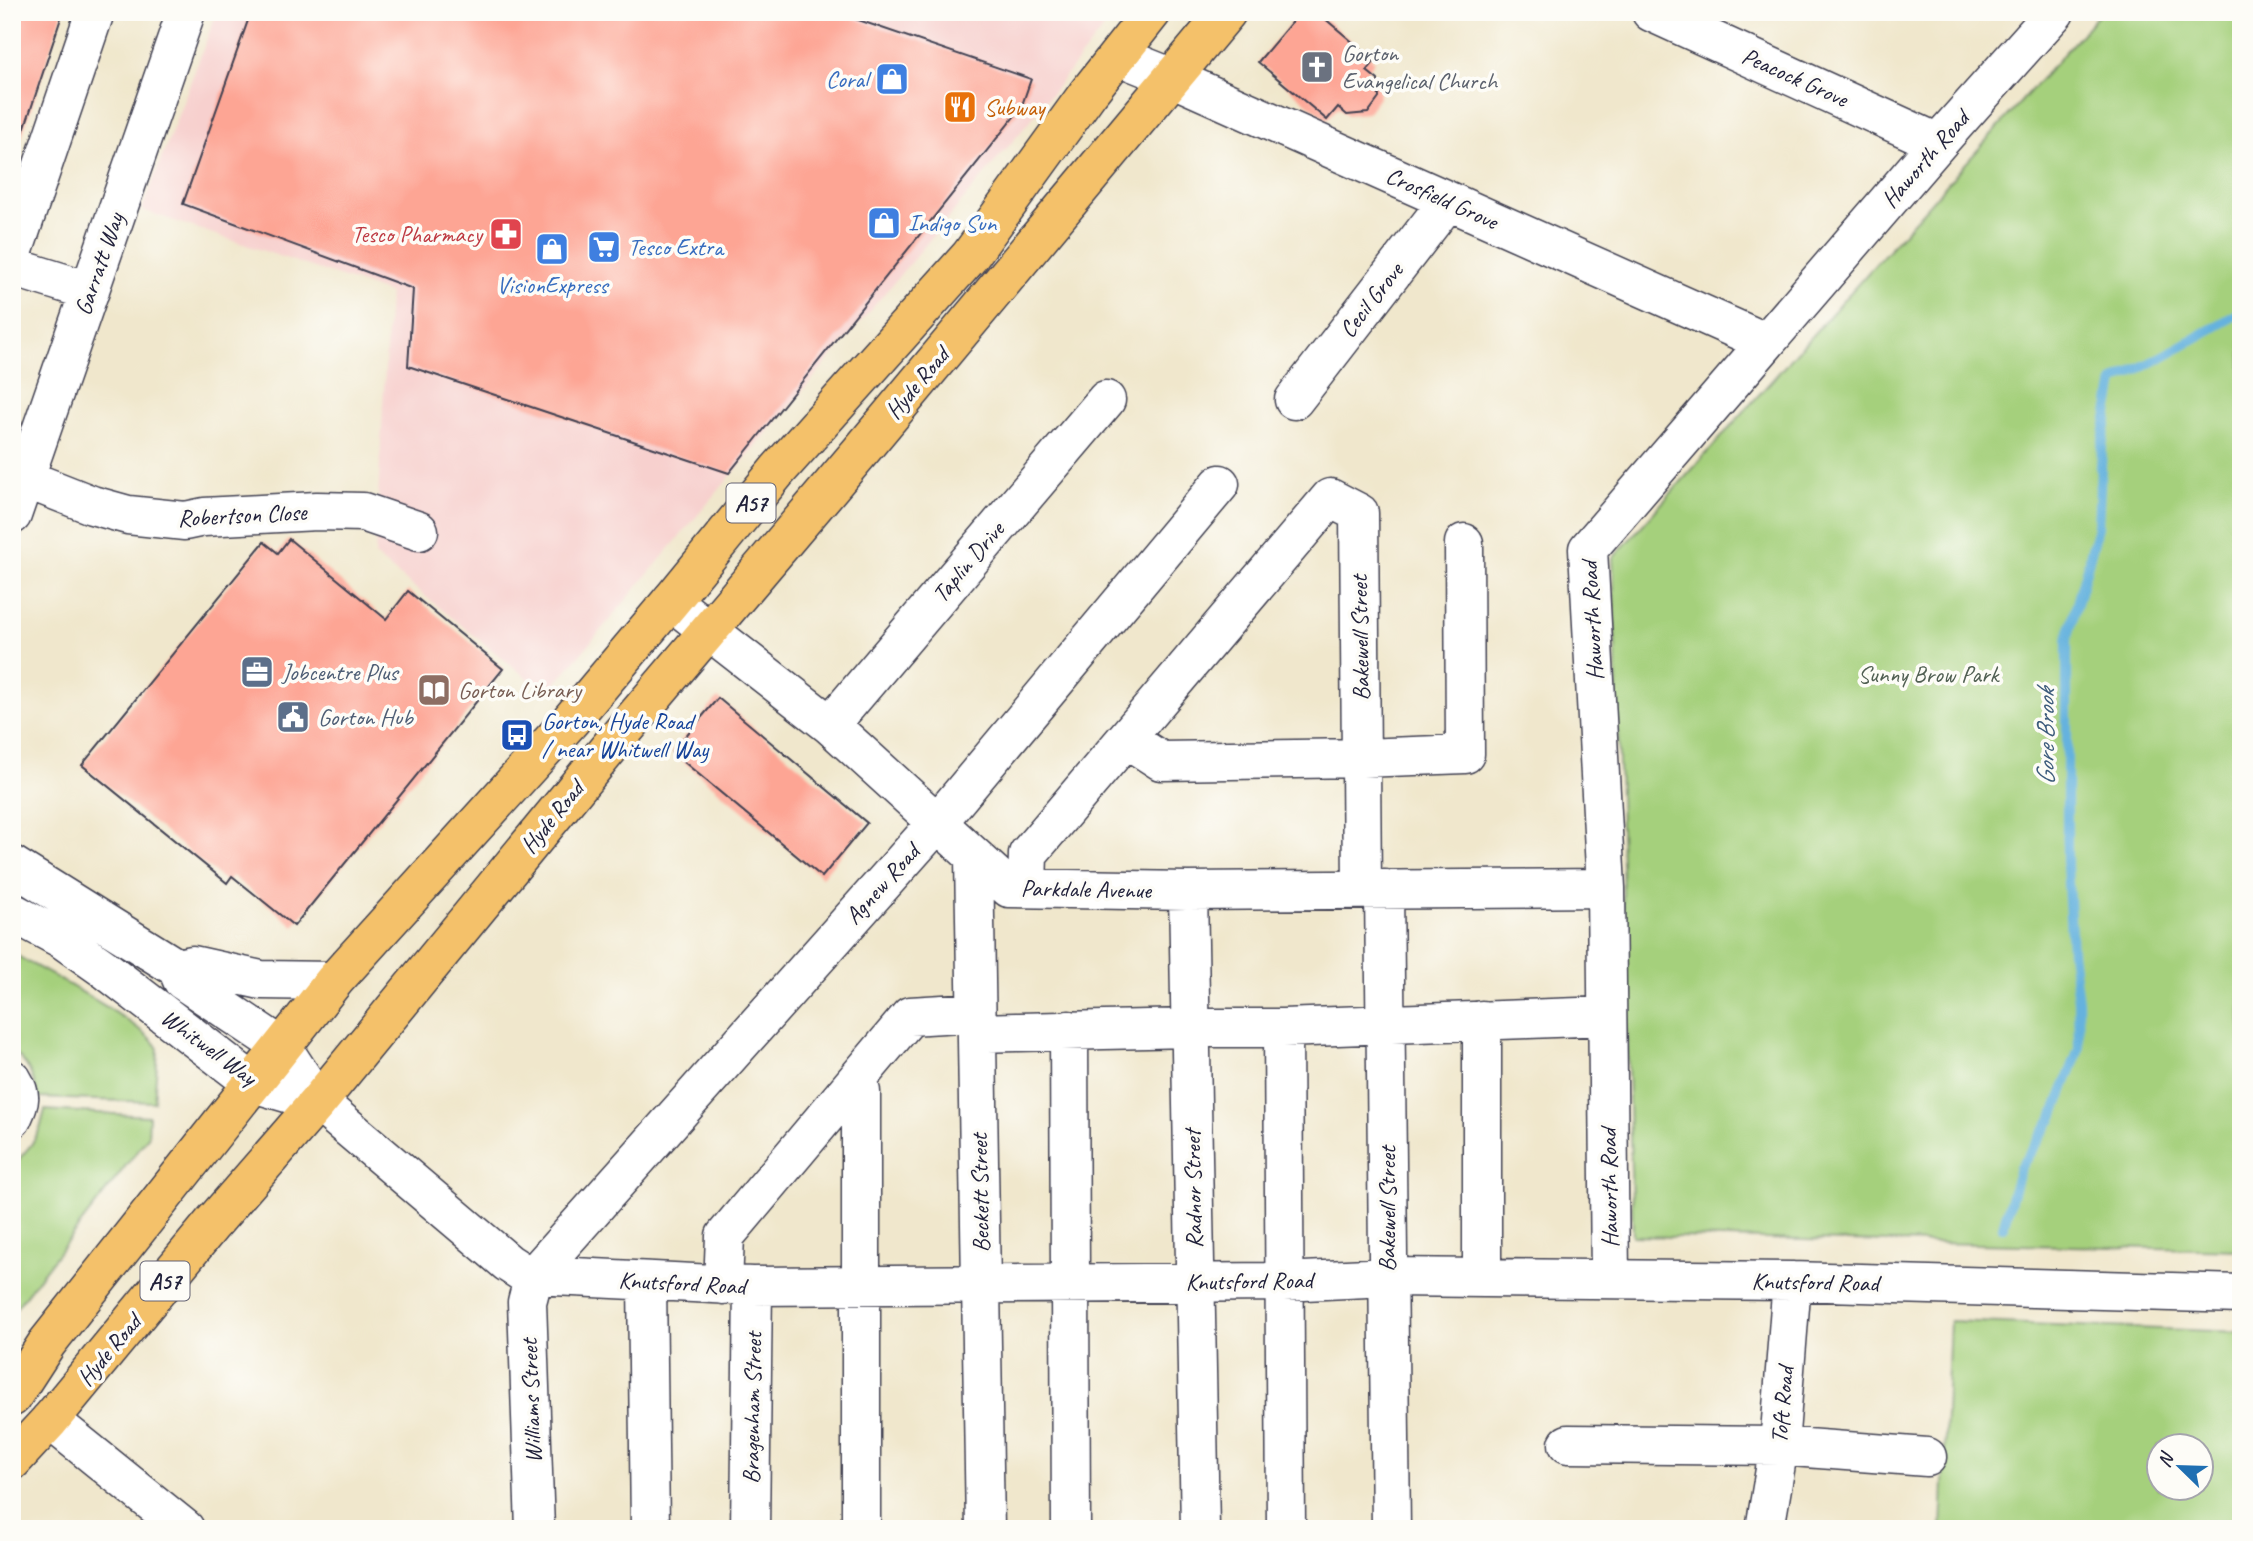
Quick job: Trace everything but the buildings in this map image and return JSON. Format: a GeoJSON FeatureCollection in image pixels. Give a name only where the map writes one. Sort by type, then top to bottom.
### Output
{"type":"FeatureCollection","features":[{"type":"Feature","properties":{"kind":"highway","name":"Hyde Road"},"geometry":{"type":"LineString","coordinates":[[12,1397],[47,1343],[334,981],[570,721],[778,470],[970,256],[1088,93],[1153,12]]}},
{"type":"Feature","properties":{"kind":"highway","name":"Hyde Road"},"geometry":{"type":"LineString","coordinates":[[12,1461],[50,1420],[212,1224],[318,1102],[709,629],[1227,12]]}},
{"type":"Feature","properties":{"kind":"street"},"geometry":{"type":"LineString","coordinates":[[12,256],[95,12]]}},
{"type":"Feature","properties":{"kind":"street","name":"Garratt Way"},"geometry":{"type":"LineString","coordinates":[[12,515],[186,12]]}},
{"type":"Feature","properties":{"kind":"street","name":"Peacock Grove"},"geometry":{"type":"LineString","coordinates":[[1651,12],[1938,142]]}},
{"type":"Feature","properties":{"kind":"street","name":"Haworth Road"},"geometry":{"type":"LineString","coordinates":[[1610,1279],[1606,888],[1588,549],[1938,142],[2055,12]]}},
{"type":"Feature","properties":{"kind":"street","name":"Crosfield Grove"},"geometry":{"type":"LineString","coordinates":[[1118,56],[1173,78],[1765,342]]}},
{"type":"Feature","properties":{"kind":"street","name":"Cecil Grove"},"geometry":{"type":"LineString","coordinates":[[1294,400],[1448,201]]}},
{"type":"Feature","properties":{"kind":"street"},"geometry":{"type":"LineString","coordinates":[[12,267],[90,291]]}},
{"type":"Feature","properties":{"kind":"street","name":"Taplin Drive"},"geometry":{"type":"LineString","coordinates":[[830,725],[1105,400]]}},
{"type":"Feature","properties":{"kind":"street","name":"Robertson Close"},"geometry":{"type":"LineString","coordinates":[[26,479],[92,506],[128,515],[184,521],[204,517],[317,511],[363,512],[419,531]]}},
{"type":"Feature","properties":{"kind":"street","name":"Agnew Road"},"geometry":{"type":"LineString","coordinates":[[534,1275],[937,823],[1220,484]]}},
{"type":"Feature","properties":{"kind":"street","name":"Bakewell Street"},"geometry":{"type":"LineString","coordinates":[[1127,739],[1330,498],[1359,513],[1362,758],[1387,1023],[1391,1529]]}},
{"type":"Feature","properties":{"kind":"street"},"geometry":{"type":"LineString","coordinates":[[1027,888],[1028,855],[1127,739],[1161,761],[1465,754],[1464,542]]}},
{"type":"Feature","properties":{"kind":"street","name":"Parkdale Avenue"},"geometry":{"type":"LineString","coordinates":[[671,601],[830,725],[1009,888],[1188,891],[1606,888]]}},
{"type":"Feature","properties":{"kind":"street","name":"Beckett Street"},"geometry":{"type":"LineString","coordinates":[[974,857],[985,1529]]}},
{"type":"Feature","properties":{"kind":"street","name":"Whitwell Way"},"geometry":{"type":"LineString","coordinates":[[12,865],[177,968],[182,980],[282,1047],[318,1102]]}},
{"type":"Feature","properties":{"kind":"street","name":"Radnor Street"},"geometry":{"type":"LineString","coordinates":[[1188,891],[1200,1529]]}},
{"type":"Feature","properties":{"kind":"street","name":"Whitwell Way"},"geometry":{"type":"LineString","coordinates":[[12,912],[62,939],[106,970],[253,1083],[318,1102]]}},
{"type":"Feature","properties":{"kind":"street","name":"Whitwell Way"},"geometry":{"type":"LineString","coordinates":[[177,968],[193,965],[261,980],[334,981]]}},
{"type":"Feature","properties":{"kind":"street","name":"Bragenham Street"},"geometry":{"type":"LineString","coordinates":[[750,1529],[738,1286],[725,1236],[910,1016],[1069,1030],[1283,1028],[1607,1016]]}},
{"type":"Feature","properties":{"kind":"street"},"geometry":{"type":"LineString","coordinates":[[1482,1020],[1482,1278]]}},
{"type":"Feature","properties":{"kind":"street"},"geometry":{"type":"LineString","coordinates":[[1283,1028],[1286,1529]]}},
{"type":"Feature","properties":{"kind":"street"},"geometry":{"type":"LineString","coordinates":[[1069,1030],[1071,1529]]}},
{"type":"Feature","properties":{"kind":"street"},"geometry":{"type":"LineString","coordinates":[[12,1079],[20,1092],[20,1102],[12,1119]]}},
{"type":"Feature","properties":{"kind":"street"},"geometry":{"type":"LineString","coordinates":[[853,1084],[861,1091],[861,1529]]}},
{"type":"Feature","properties":{"kind":"street","name":"Knutsford Road"},"geometry":{"type":"LineString","coordinates":[[318,1102],[509,1263],[522,1272],[534,1275],[738,1286],[1283,1282],[1388,1277],[1792,1281],[2241,1294]]}},
{"type":"Feature","properties":{"kind":"street","name":"Williams Street"},"geometry":{"type":"LineString","coordinates":[[534,1275],[527,1302],[535,1529]]}},
{"type":"Feature","properties":{"kind":"street"},"geometry":{"type":"LineString","coordinates":[[647,1281],[650,1529]]}},
{"type":"Feature","properties":{"kind":"street","name":"Toft Road"},"geometry":{"type":"LineString","coordinates":[[1765,1529],[1779,1446],[1792,1281]]}},
{"type":"Feature","properties":{"kind":"street"},"geometry":{"type":"LineString","coordinates":[[50,1420],[174,1525]]}},
{"type":"Feature","properties":{"kind":"street"},"geometry":{"type":"LineString","coordinates":[[1568,1444],[1779,1446],[1927,1457]]}},
{"type":"Feature","properties":{"kind":"shaded area","name":"Tesco Extra"},"geometry":{"type":"Polygon","coordinates":[[[217,12],[1116,12],[1034,116],[547,694],[375,556],[389,293],[142,210],[217,12]]]}},
{"type":"Feature","properties":{"kind":"green space","name":"Sunny Brow Park"},"geometry":{"type":"Polygon","coordinates":[[[2101,12],[2241,12],[2241,1250],[1633,1236],[1613,558],[2101,12]]]}},
{"type":"Feature","properties":{"kind":"green space"},"geometry":{"type":"Polygon","coordinates":[[[12,953],[114,1012],[150,1038],[158,1049],[154,1102],[38,1098],[30,1071],[12,1051],[12,953]]]}},
{"type":"Feature","properties":{"kind":"green space"},"geometry":{"type":"Polygon","coordinates":[[[45,1110],[149,1116],[148,1137],[12,1313],[12,1167],[31,1145],[40,1129],[45,1110]]]}},
{"type":"Feature","properties":{"kind":"green space"},"geometry":{"type":"Polygon","coordinates":[[[1950,1321],[2241,1332],[2241,1529],[1941,1529],[1950,1321]]]}},
{"type":"Feature","properties":{"kind":"waterway","name":"Gore Brook"},"geometry":{"type":"LineString","coordinates":[[2003,1227],[2020,1168],[2053,1117],[2079,1049],[2078,1001],[2067,865],[2067,640],[2098,527],[2102,447],[2114,381],[2241,312]]}},
{"type":"Feature","properties":{"kind":"place","name":"Gorton Evangelical Church"},"geometry":{"type":"Point","coordinates":[1317,67]}},
{"type":"Feature","properties":{"kind":"place","name":"Coral"},"geometry":{"type":"Point","coordinates":[892,79]}},
{"type":"Feature","properties":{"kind":"place","name":"Subway"},"geometry":{"type":"Point","coordinates":[960,107]}},
{"type":"Feature","properties":{"kind":"place","name":"Indigo Sun"},"geometry":{"type":"Point","coordinates":[884,223]}},
{"type":"Feature","properties":{"kind":"place","name":"Tesco Pharmacy"},"geometry":{"type":"Point","coordinates":[506,234]}},
{"type":"Feature","properties":{"kind":"place","name":"Tesco Extra"},"geometry":{"type":"Point","coordinates":[604,247]}},
{"type":"Feature","properties":{"kind":"place","name":"VisionExpress"},"geometry":{"type":"Point","coordinates":[552,249]}},
{"type":"Feature","properties":{"kind":"place","name":"Jobcentre Plus"},"geometry":{"type":"Point","coordinates":[257,672]}},
{"type":"Feature","properties":{"kind":"place","name":"Gorton Library"},"geometry":{"type":"Point","coordinates":[434,690]}},
{"type":"Feature","properties":{"kind":"place","name":"Gorton Hub"},"geometry":{"type":"Point","coordinates":[293,717]}},
{"type":"Feature","properties":{"kind":"place","name":"Gorton, Hyde Road / near Whitwell Way"},"geometry":{"type":"Point","coordinates":[517,735]}}]}
